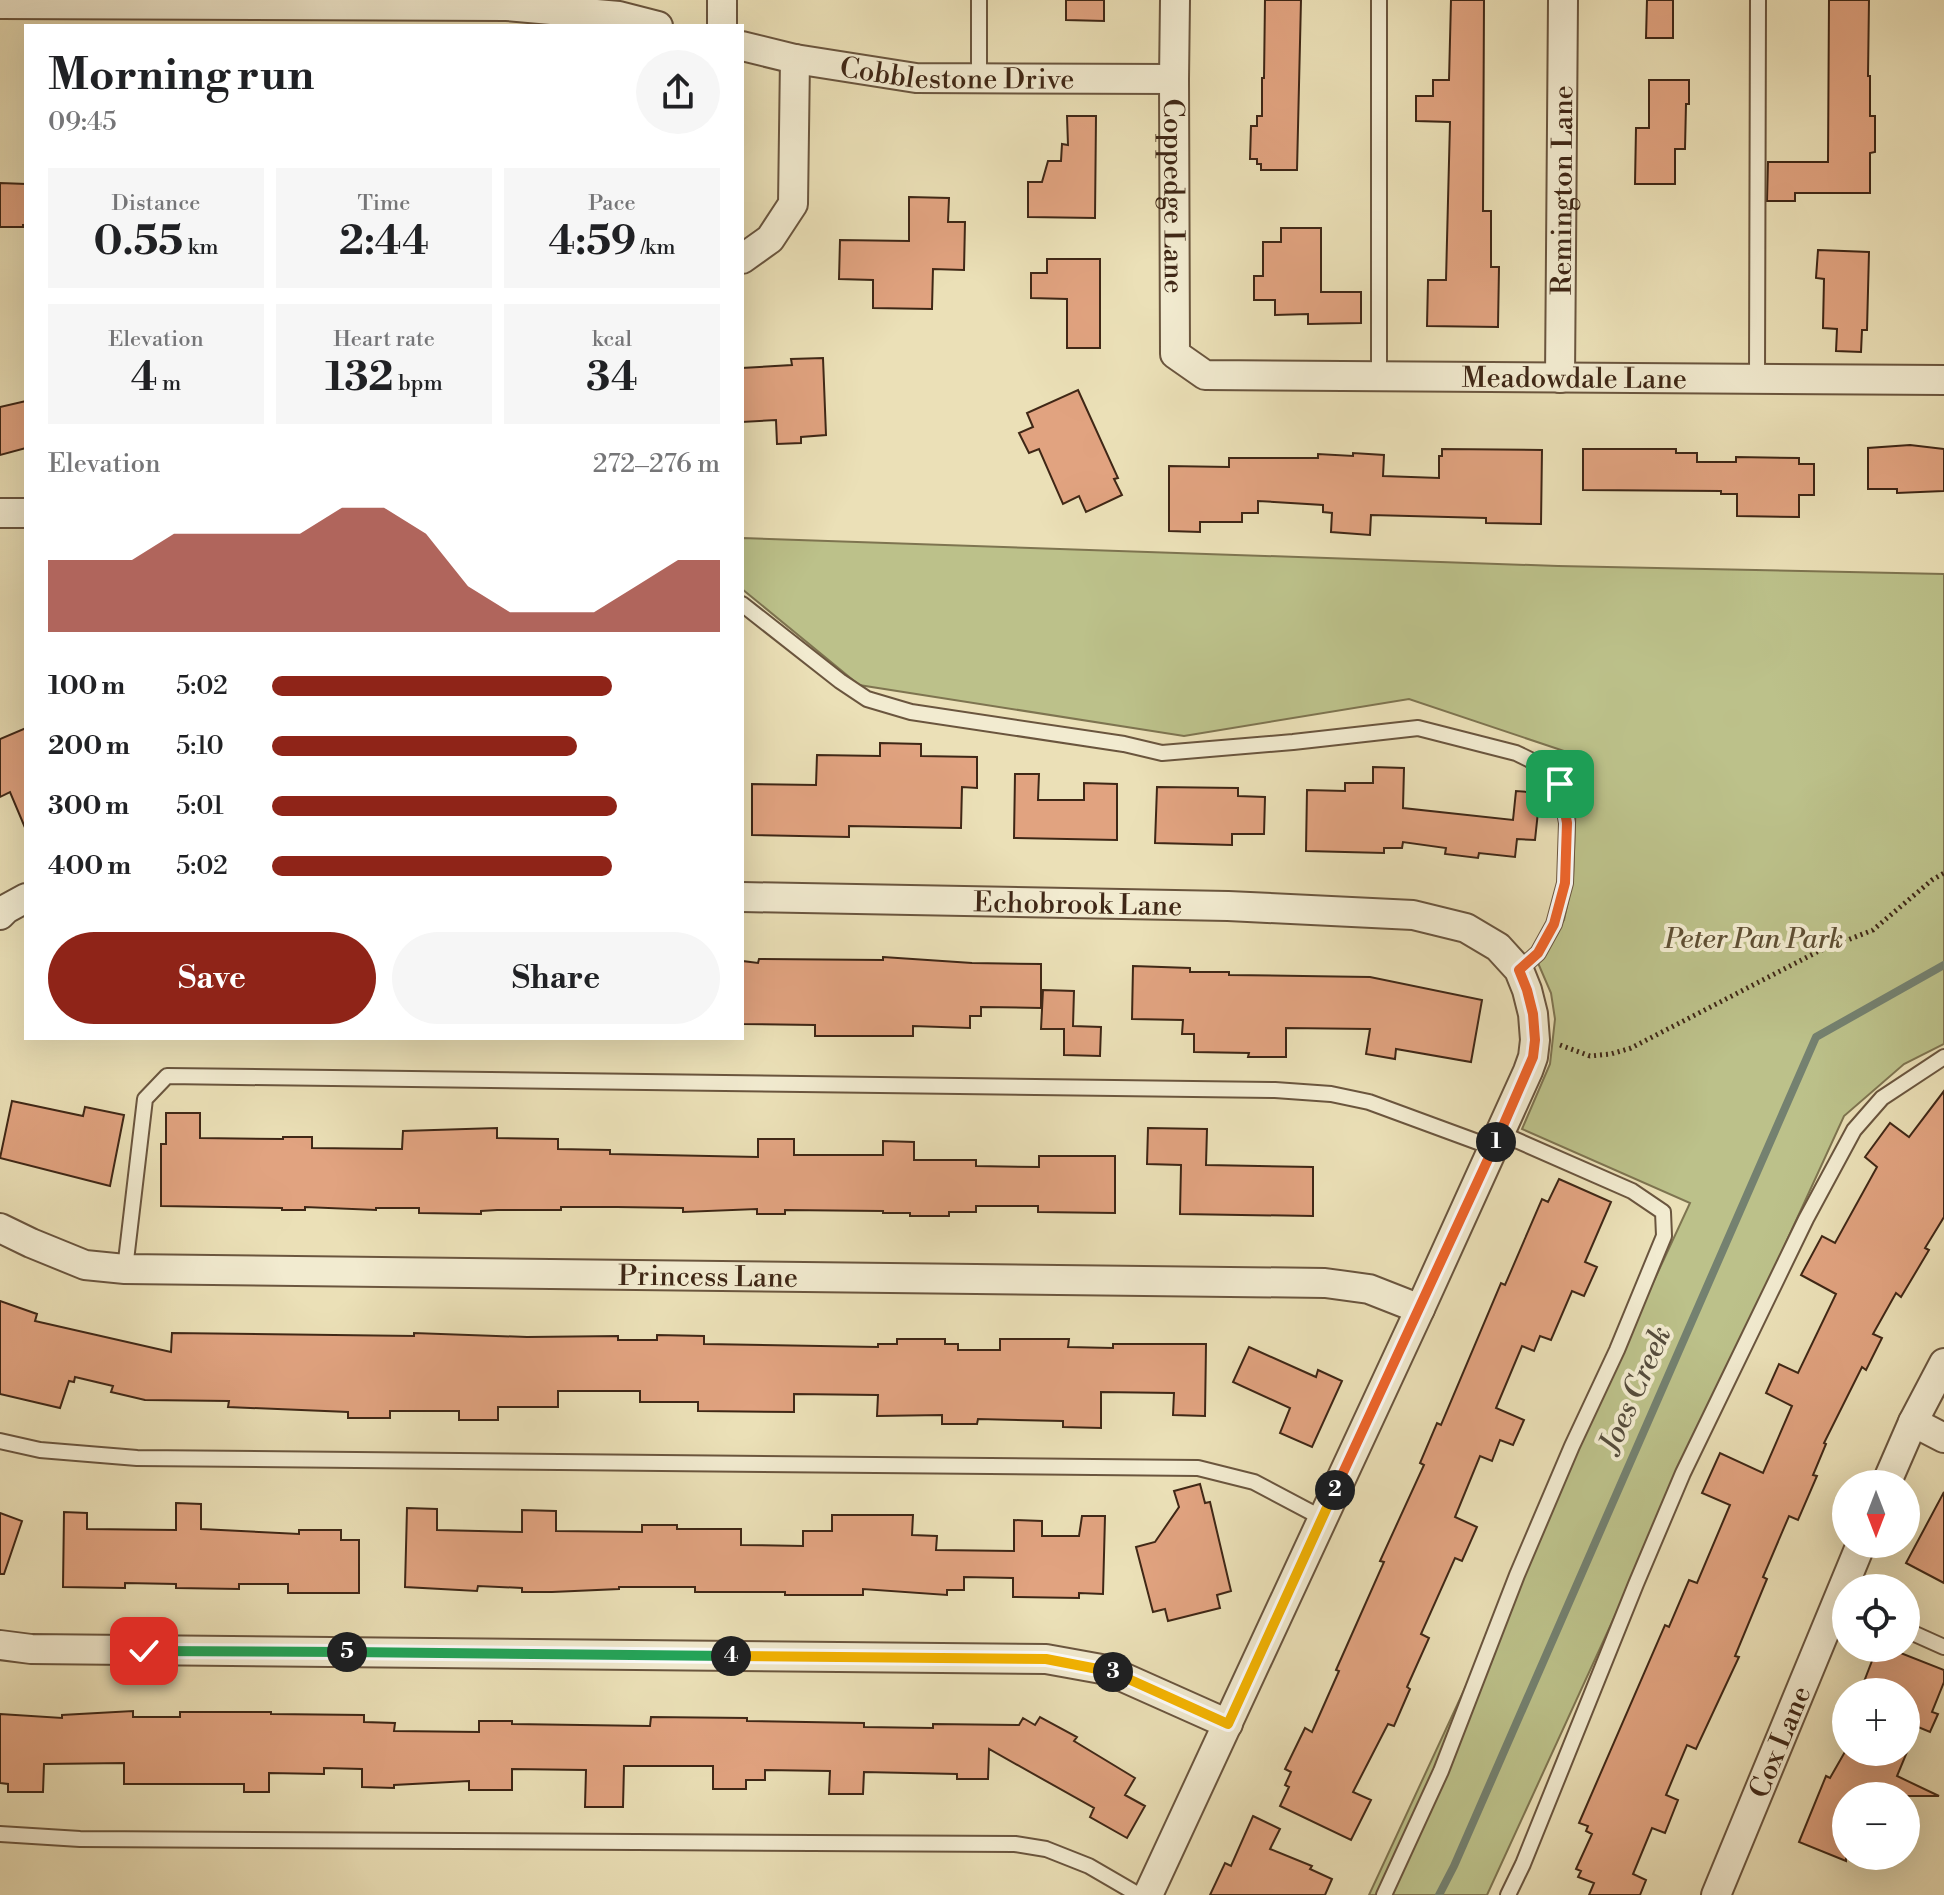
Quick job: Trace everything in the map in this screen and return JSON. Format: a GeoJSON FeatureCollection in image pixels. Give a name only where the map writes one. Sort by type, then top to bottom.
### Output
{"type":"FeatureCollection","features":[{"type":"Feature","properties":{"kind":"street"},"geometry":{"type":"LineString","coordinates":[[722,0],[722,24]]}},
{"type":"Feature","properties":{"kind":"street","name":"Coppedge Lane"},"geometry":{"type":"LineString","coordinates":[[1175,0],[1175,354],[1205,375]]}},
{"type":"Feature","properties":{"kind":"street","name":"Remington Lane"},"geometry":{"type":"LineString","coordinates":[[1560,378],[1563,0]]}},
{"type":"Feature","properties":{"kind":"street"},"geometry":{"type":"LineString","coordinates":[[0,4],[506,3],[619,16],[650,24]]}},
{"type":"Feature","properties":{"kind":"street","name":"Cobblestone Drive"},"geometry":{"type":"LineString","coordinates":[[744,46],[795,59],[916,78],[1174,79]]}},
{"type":"Feature","properties":{"kind":"street"},"geometry":{"type":"LineString","coordinates":[[744,258],[770,239],[793,204],[795,59]]}},
{"type":"Feature","properties":{"kind":"street","name":"Meadowdale Lane"},"geometry":{"type":"LineString","coordinates":[[1205,375],[1944,380]]}},
{"type":"Feature","properties":{"kind":"street"},"geometry":{"type":"LineString","coordinates":[[0,513],[24,513]]}},
{"type":"Feature","properties":{"kind":"street","name":"Echobrook Lane"},"geometry":{"type":"LineString","coordinates":[[744,897],[1228,906],[1413,915],[1466,928],[1498,947],[1519,970]]}},
{"type":"Feature","properties":{"kind":"street"},"geometry":{"type":"LineString","coordinates":[[0,915],[24,899]]}},
{"type":"Feature","properties":{"kind":"street"},"geometry":{"type":"LineString","coordinates":[[1148,1895],[1420,1309],[1533,1057],[1533,1014],[1519,970]]}},
{"type":"Feature","properties":{"kind":"street","name":"Princess Lane"},"geometry":{"type":"LineString","coordinates":[[0,1228],[85,1265],[125,1269],[1325,1283],[1369,1289],[1420,1309]]}},
{"type":"Feature","properties":{"kind":"street"},"geometry":{"type":"LineString","coordinates":[[1892,1470],[1944,1363]]}},
{"type":"Feature","properties":{"kind":"street"},"geometry":{"type":"LineString","coordinates":[[1913,1422],[1944,1438]]}},
{"type":"Feature","properties":{"kind":"street","name":"Cox Lane"},"geometry":{"type":"LineString","coordinates":[[1716,1895],[1832,1623]]}},
{"type":"Feature","properties":{"kind":"street"},"geometry":{"type":"LineString","coordinates":[[0,1645],[31,1649],[1046,1659],[1107,1670],[1228,1724]]}},
{"type":"Feature","properties":{"kind":"lane"},"geometry":{"type":"LineString","coordinates":[[979,0],[979,79]]}},
{"type":"Feature","properties":{"kind":"lane"},"geometry":{"type":"LineString","coordinates":[[1379,0],[1379,377]]}},
{"type":"Feature","properties":{"kind":"lane"},"geometry":{"type":"LineString","coordinates":[[1757,378],[1758,0]]}},
{"type":"Feature","properties":{"kind":"lane"},"geometry":{"type":"LineString","coordinates":[[744,606],[867,699],[911,712],[1124,744],[1162,753],[1418,728],[1516,753],[1538,763],[1549,769],[1560,784],[1567,823],[1565,883],[1554,924],[1538,953],[1519,970]]}},
{"type":"Feature","properties":{"kind":"lane"},"geometry":{"type":"LineString","coordinates":[[1508,1895],[1683,1473],[1806,1219],[1854,1130],[1882,1098],[1944,1057]]}},
{"type":"Feature","properties":{"kind":"lane"},"geometry":{"type":"LineString","coordinates":[[125,1269],[145,1099],[167,1076],[1275,1090],[1331,1094],[1369,1102],[1497,1140],[1632,1191],[1663,1212],[1664,1236],[1517,1575],[1441,1771],[1384,1895]]}},
{"type":"Feature","properties":{"kind":"lane"},"geometry":{"type":"LineString","coordinates":[[0,1441],[40,1450],[137,1458],[1198,1468],[1254,1482],[1322,1518]]}},
{"type":"Feature","properties":{"kind":"lane"},"geometry":{"type":"LineString","coordinates":[[1920,1636],[1944,1647]]}},
{"type":"Feature","properties":{"kind":"lane"},"geometry":{"type":"LineString","coordinates":[[0,1834],[95,1839],[1015,1844],[1046,1849],[1089,1866],[1139,1895]]}},
{"type":"Feature","properties":{"kind":"path"},"geometry":{"type":"LineString","coordinates":[[1535,1040],[1590,1056],[1631,1048],[1817,952],[1873,930],[1944,873]]}},
{"type":"Feature","properties":{"kind":"green space","name":"Peter Pan Park"},"geometry":{"type":"Polygon","coordinates":[[[744,538],[1558,566],[1944,574],[1944,1044],[1904,1064],[1844,1116],[1487,1895],[1369,1895],[1690,1203],[1522,1129],[1550,1064],[1555,1019],[1551,993],[1538,963],[1564,920],[1573,878],[1576,798],[1570,753],[1409,699],[1184,736],[859,685],[744,591],[744,538]]]}},
{"type":"Feature","properties":{"kind":"building"},"geometry":{"type":"Polygon","coordinates":[[[1066,0],[1104,0],[1104,21],[1066,20],[1066,0]]]}},
{"type":"Feature","properties":{"kind":"building"},"geometry":{"type":"Polygon","coordinates":[[[1265,0],[1301,0],[1297,170],[1261,170],[1257,159],[1250,159],[1251,126],[1257,126],[1257,116],[1262,116],[1265,0]]]}},
{"type":"Feature","properties":{"kind":"building"},"geometry":{"type":"Polygon","coordinates":[[[1451,0],[1484,0],[1483,211],[1491,211],[1491,267],[1499,267],[1498,327],[1427,326],[1428,280],[1446,280],[1450,122],[1416,121],[1416,96],[1433,96],[1433,80],[1449,80],[1451,0]]]}},
{"type":"Feature","properties":{"kind":"building"},"geometry":{"type":"Polygon","coordinates":[[[1647,0],[1673,0],[1673,38],[1646,38],[1647,0]]]}},
{"type":"Feature","properties":{"kind":"building"},"geometry":{"type":"Polygon","coordinates":[[[1829,0],[1869,0],[1870,116],[1875,116],[1875,152],[1870,153],[1870,193],[1795,193],[1795,201],[1767,201],[1768,162],[1828,162],[1829,0]]]}},
{"type":"Feature","properties":{"kind":"building"},"geometry":{"type":"Polygon","coordinates":[[[1649,80],[1689,80],[1685,149],[1675,149],[1675,184],[1635,184],[1636,128],[1649,128],[1649,80]]]}},
{"type":"Feature","properties":{"kind":"building"},"geometry":{"type":"Polygon","coordinates":[[[1067,116],[1096,116],[1095,218],[1028,217],[1028,182],[1042,182],[1048,161],[1061,161],[1062,144],[1068,145],[1067,116]]]}},
{"type":"Feature","properties":{"kind":"building"},"geometry":{"type":"Polygon","coordinates":[[[0,183],[24,184],[23,227],[0,227],[0,183]]]}},
{"type":"Feature","properties":{"kind":"building"},"geometry":{"type":"Polygon","coordinates":[[[909,197],[949,198],[948,222],[965,222],[964,270],[933,269],[932,309],[873,308],[873,280],[839,279],[840,240],[909,241],[909,197]]]}},
{"type":"Feature","properties":{"kind":"building"},"geometry":{"type":"Polygon","coordinates":[[[1281,228],[1321,228],[1321,292],[1361,292],[1361,323],[1308,324],[1308,314],[1275,315],[1275,300],[1254,300],[1254,276],[1263,276],[1263,242],[1281,242],[1281,228]]]}},
{"type":"Feature","properties":{"kind":"building"},"geometry":{"type":"Polygon","coordinates":[[[1818,250],[1869,252],[1867,330],[1862,330],[1861,352],[1836,351],[1837,329],[1823,328],[1824,279],[1816,278],[1818,250]]]}},
{"type":"Feature","properties":{"kind":"building"},"geometry":{"type":"Polygon","coordinates":[[[1047,259],[1100,259],[1100,348],[1067,348],[1067,299],[1031,298],[1031,273],[1047,273],[1047,259]]]}},
{"type":"Feature","properties":{"kind":"building"},"geometry":{"type":"Polygon","coordinates":[[[823,358],[826,435],[801,437],[801,443],[777,444],[776,420],[744,422],[744,368],[792,365],[791,359],[823,358]]]}},
{"type":"Feature","properties":{"kind":"building"},"geometry":{"type":"Polygon","coordinates":[[[1078,390],[1118,478],[1114,479],[1122,495],[1086,512],[1079,496],[1063,504],[1039,449],[1029,453],[1019,433],[1033,427],[1027,413],[1078,390]]]}},
{"type":"Feature","properties":{"kind":"building"},"geometry":{"type":"Polygon","coordinates":[[[24,401],[24,449],[0,455],[0,407],[24,401]]]}},
{"type":"Feature","properties":{"kind":"building"},"geometry":{"type":"Polygon","coordinates":[[[1910,445],[1944,449],[1944,491],[1897,493],[1897,489],[1868,489],[1868,448],[1910,445]]]}},
{"type":"Feature","properties":{"kind":"building"},"geometry":{"type":"Polygon","coordinates":[[[1442,449],[1542,450],[1541,524],[1486,523],[1486,518],[1371,515],[1370,535],[1331,532],[1332,513],[1323,512],[1323,505],[1258,501],[1258,513],[1242,513],[1242,522],[1200,522],[1200,532],[1169,531],[1169,466],[1229,467],[1229,458],[1318,458],[1318,454],[1353,456],[1353,453],[1384,455],[1383,476],[1439,478],[1442,449]]]}},
{"type":"Feature","properties":{"kind":"building"},"geometry":{"type":"Polygon","coordinates":[[[1583,449],[1676,449],[1676,453],[1697,453],[1697,462],[1736,462],[1736,457],[1799,458],[1799,464],[1814,464],[1814,495],[1799,495],[1799,517],[1737,516],[1737,494],[1721,494],[1721,491],[1583,490],[1583,449]]]}},
{"type":"Feature","properties":{"kind":"building"},"geometry":{"type":"Polygon","coordinates":[[[24,729],[24,825],[10,792],[0,797],[0,739],[24,729]]]}},
{"type":"Feature","properties":{"kind":"building"},"geometry":{"type":"Polygon","coordinates":[[[880,743],[921,744],[921,756],[977,757],[977,788],[962,787],[961,828],[849,826],[849,837],[752,835],[752,784],[816,785],[817,755],[880,756],[880,743]]]}},
{"type":"Feature","properties":{"kind":"building"},"geometry":{"type":"Polygon","coordinates":[[[1373,767],[1404,768],[1403,808],[1513,820],[1516,791],[1540,793],[1535,840],[1517,839],[1515,857],[1479,853],[1478,858],[1445,854],[1446,848],[1403,842],[1402,848],[1384,848],[1384,853],[1306,851],[1307,790],[1345,791],[1345,783],[1373,783],[1373,767]]]}},
{"type":"Feature","properties":{"kind":"building"},"geometry":{"type":"Polygon","coordinates":[[[1015,774],[1039,774],[1038,800],[1084,800],[1084,783],[1117,784],[1117,840],[1014,838],[1015,774]]]}},
{"type":"Feature","properties":{"kind":"building"},"geometry":{"type":"Polygon","coordinates":[[[1157,787],[1238,788],[1238,796],[1265,797],[1264,834],[1232,834],[1232,845],[1155,843],[1157,787]]]}},
{"type":"Feature","properties":{"kind":"building"},"geometry":{"type":"Polygon","coordinates":[[[883,957],[1041,964],[1041,1008],[981,1007],[981,1016],[970,1016],[970,1028],[913,1026],[913,1036],[815,1036],[815,1025],[744,1024],[744,961],[883,960],[883,957]]]}},
{"type":"Feature","properties":{"kind":"building"},"geometry":{"type":"Polygon","coordinates":[[[1133,966],[1190,968],[1190,972],[1229,972],[1229,975],[1370,977],[1482,1000],[1471,1062],[1396,1049],[1395,1059],[1366,1054],[1370,1029],[1286,1028],[1286,1057],[1194,1052],[1194,1034],[1182,1034],[1183,1020],[1132,1019],[1133,966]]]}},
{"type":"Feature","properties":{"kind":"building"},"geometry":{"type":"Polygon","coordinates":[[[1043,990],[1074,991],[1073,1026],[1101,1027],[1100,1056],[1064,1055],[1064,1029],[1041,1029],[1043,990]]]}},
{"type":"Feature","properties":{"kind":"building"},"geometry":{"type":"Polygon","coordinates":[[[1944,1091],[1944,1217],[1925,1248],[1929,1250],[1901,1297],[1896,1293],[1873,1334],[1882,1338],[1866,1370],[1862,1367],[1824,1443],[1813,1475],[1817,1476],[1798,1520],[1789,1516],[1735,1656],[1739,1657],[1696,1749],[1687,1745],[1666,1795],[1678,1800],[1665,1833],[1652,1828],[1633,1874],[1646,1880],[1640,1895],[1589,1895],[1594,1883],[1578,1877],[1581,1871],[1576,1869],[1592,1834],[1586,1831],[1588,1826],[1579,1823],[1665,1625],[1669,1627],[1689,1580],[1697,1583],[1730,1505],[1702,1493],[1720,1453],[1763,1473],[1792,1406],[1766,1393],[1779,1364],[1798,1373],[1836,1294],[1801,1275],[1822,1236],[1835,1243],[1877,1167],[1865,1157],[1890,1123],[1909,1137],[1944,1091]]]}},
{"type":"Feature","properties":{"kind":"building"},"geometry":{"type":"Polygon","coordinates":[[[12,1101],[83,1116],[85,1107],[124,1115],[110,1186],[0,1158],[12,1101]]]}},
{"type":"Feature","properties":{"kind":"building"},"geometry":{"type":"Polygon","coordinates":[[[166,1113],[200,1113],[200,1138],[312,1137],[312,1148],[402,1149],[403,1131],[497,1128],[497,1138],[558,1139],[558,1149],[610,1150],[610,1154],[758,1157],[758,1139],[794,1139],[794,1155],[883,1155],[883,1141],[914,1142],[914,1160],[976,1160],[976,1166],[1039,1167],[1039,1156],[1115,1156],[1115,1213],[1038,1212],[1038,1206],[976,1206],[976,1212],[910,1216],[910,1213],[883,1211],[785,1210],[785,1214],[757,1214],[757,1209],[683,1212],[683,1208],[617,1207],[497,1210],[481,1211],[481,1214],[419,1213],[419,1208],[305,1207],[305,1210],[282,1210],[161,1206],[161,1144],[166,1144],[166,1113]]]}},
{"type":"Feature","properties":{"kind":"building"},"geometry":{"type":"Polygon","coordinates":[[[1148,1128],[1207,1129],[1206,1165],[1313,1167],[1313,1216],[1180,1214],[1181,1165],[1147,1164],[1148,1128]]]}},
{"type":"Feature","properties":{"kind":"building"},"geometry":{"type":"Polygon","coordinates":[[[1559,1179],[1611,1202],[1585,1262],[1597,1267],[1584,1296],[1572,1291],[1551,1340],[1540,1336],[1534,1351],[1522,1346],[1496,1408],[1524,1420],[1513,1445],[1500,1440],[1492,1461],[1480,1456],[1455,1517],[1477,1527],[1462,1561],[1455,1558],[1421,1634],[1429,1638],[1394,1726],[1388,1724],[1353,1792],[1371,1800],[1351,1840],[1280,1806],[1289,1787],[1285,1785],[1291,1772],[1285,1769],[1305,1728],[1312,1732],[1384,1562],[1380,1561],[1424,1465],[1420,1463],[1437,1423],[1441,1425],[1501,1283],[1505,1285],[1542,1199],[1548,1202],[1559,1179]]]}},
{"type":"Feature","properties":{"kind":"building"},"geometry":{"type":"Polygon","coordinates":[[[0,1301],[37,1314],[35,1321],[171,1352],[172,1333],[618,1336],[618,1340],[657,1340],[657,1335],[704,1336],[704,1344],[878,1347],[878,1344],[897,1344],[897,1339],[945,1339],[945,1344],[958,1344],[958,1350],[1000,1350],[1000,1339],[1069,1339],[1068,1347],[1206,1344],[1205,1416],[1173,1415],[1174,1393],[1101,1392],[1101,1428],[1063,1427],[1063,1421],[978,1419],[977,1424],[942,1424],[942,1415],[877,1416],[878,1395],[794,1394],[794,1412],[698,1411],[698,1402],[640,1402],[640,1391],[558,1391],[558,1407],[498,1407],[498,1420],[459,1420],[459,1411],[390,1411],[390,1418],[348,1418],[348,1412],[228,1407],[229,1401],[145,1400],[111,1392],[113,1386],[75,1377],[74,1382],[69,1381],[60,1408],[0,1394],[0,1301]]]}},
{"type":"Feature","properties":{"kind":"building"},"geometry":{"type":"Polygon","coordinates":[[[1249,1347],[1316,1377],[1318,1370],[1342,1381],[1312,1447],[1280,1433],[1290,1408],[1233,1382],[1249,1347]]]}},
{"type":"Feature","properties":{"kind":"building"},"geometry":{"type":"Polygon","coordinates":[[[1200,1484],[1205,1503],[1210,1502],[1231,1591],[1217,1595],[1220,1608],[1168,1621],[1165,1609],[1153,1612],[1136,1547],[1155,1542],[1179,1507],[1174,1491],[1200,1484]]]}},
{"type":"Feature","properties":{"kind":"building"},"geometry":{"type":"Polygon","coordinates":[[[1944,1492],[1944,1583],[1906,1563],[1909,1558],[1920,1558],[1920,1537],[1944,1492]]]}},
{"type":"Feature","properties":{"kind":"building"},"geometry":{"type":"Polygon","coordinates":[[[176,1503],[201,1504],[201,1529],[299,1534],[299,1530],[341,1530],[341,1540],[359,1540],[359,1593],[288,1593],[288,1584],[239,1584],[239,1589],[125,1583],[125,1588],[63,1587],[64,1512],[87,1513],[87,1529],[176,1530],[176,1503]]]}},
{"type":"Feature","properties":{"kind":"building"},"geometry":{"type":"Polygon","coordinates":[[[407,1508],[437,1509],[437,1530],[522,1532],[522,1510],[556,1511],[556,1531],[642,1532],[642,1525],[677,1525],[677,1529],[741,1529],[741,1545],[803,1546],[803,1531],[832,1531],[832,1515],[913,1515],[912,1535],[937,1536],[936,1550],[1014,1551],[1014,1520],[1042,1521],[1042,1536],[1079,1536],[1082,1516],[1105,1516],[1103,1594],[1079,1593],[1079,1598],[1013,1597],[1013,1578],[964,1577],[964,1590],[947,1590],[947,1595],[863,1589],[863,1595],[785,1595],[785,1592],[695,1592],[695,1587],[522,1592],[522,1588],[478,1586],[477,1591],[405,1587],[407,1508]]]}},
{"type":"Feature","properties":{"kind":"building"},"geometry":{"type":"Polygon","coordinates":[[[0,1513],[22,1521],[4,1574],[0,1574],[0,1513]]]}},
{"type":"Feature","properties":{"kind":"building"},"geometry":{"type":"Polygon","coordinates":[[[1920,1661],[1944,1670],[1944,1682],[1932,1712],[1938,1714],[1930,1732],[1920,1728],[1920,1678],[1865,1678],[1872,1662],[1920,1661]]]}},
{"type":"Feature","properties":{"kind":"building"},"geometry":{"type":"Polygon","coordinates":[[[133,1711],[133,1717],[180,1717],[180,1712],[364,1715],[364,1722],[395,1723],[394,1731],[479,1732],[479,1721],[650,1726],[651,1717],[747,1718],[747,1721],[864,1723],[864,1727],[933,1728],[933,1724],[1019,1725],[1023,1718],[1035,1725],[1040,1717],[1077,1737],[1074,1741],[1135,1778],[1125,1795],[1145,1806],[1127,1838],[1090,1817],[1094,1808],[989,1749],[988,1779],[957,1779],[957,1774],[864,1772],[863,1794],[829,1794],[830,1771],[765,1770],[765,1780],[746,1780],[746,1789],[713,1789],[713,1766],[624,1766],[623,1807],[585,1807],[586,1770],[512,1769],[512,1790],[469,1790],[469,1781],[394,1785],[394,1788],[362,1787],[362,1769],[324,1768],[324,1774],[269,1773],[269,1792],[244,1792],[244,1784],[124,1784],[124,1763],[44,1764],[43,1792],[8,1792],[8,1784],[0,1783],[0,1714],[62,1718],[62,1715],[133,1711]]]}},
{"type":"Feature","properties":{"kind":"building"},"geometry":{"type":"Polygon","coordinates":[[[1837,1766],[1901,1766],[1897,1776],[1910,1782],[1832,1782],[1832,1855],[1799,1842],[1826,1776],[1830,1778],[1837,1766]]]}},
{"type":"Feature","properties":{"kind":"building"},"geometry":{"type":"Polygon","coordinates":[[[1920,1787],[1939,1796],[1920,1796],[1920,1787]]]}},
{"type":"Feature","properties":{"kind":"building"},"geometry":{"type":"Polygon","coordinates":[[[1253,1816],[1280,1829],[1270,1849],[1312,1866],[1310,1869],[1332,1879],[1325,1895],[1210,1895],[1225,1863],[1231,1866],[1253,1816]]]}},
{"type":"Feature","properties":{"kind":"waterway","name":"Joes Creek"},"geometry":{"type":"LineString","coordinates":[[1439,1895],[1816,1037],[1944,965]]}},
{"type":"Feature","properties":{"kind":"route"},"geometry":{"type":"LineString","coordinates":[[144,1651],[1046,1659],[1107,1670],[1228,1724],[1533,1057],[1533,1014],[1519,970],[1538,953],[1554,924],[1565,883],[1567,823],[1560,784]]}}]}
